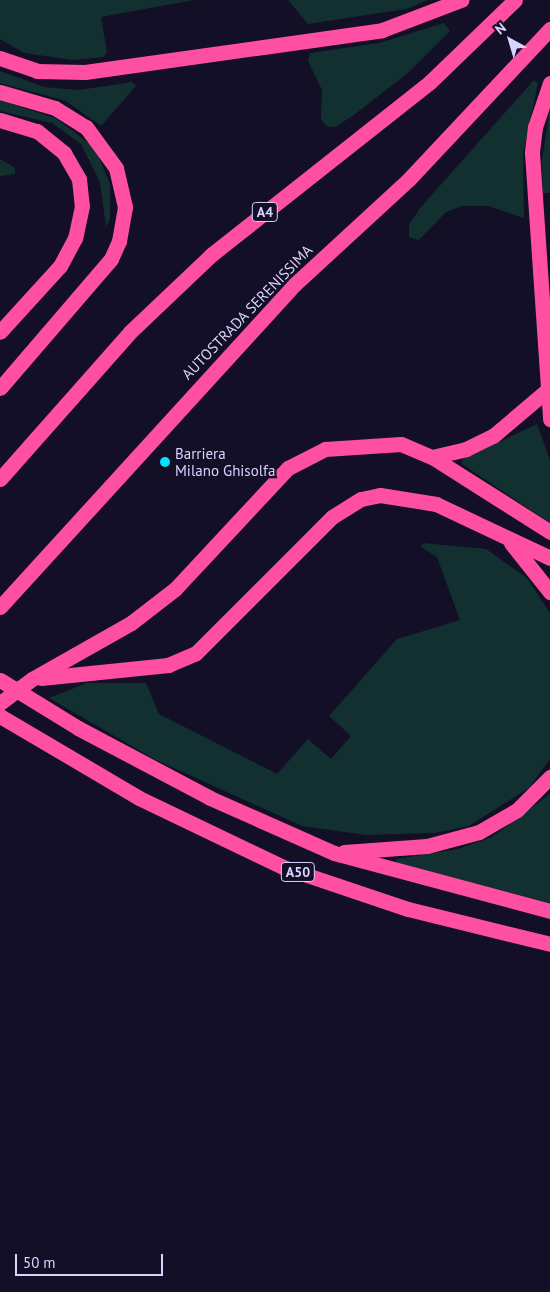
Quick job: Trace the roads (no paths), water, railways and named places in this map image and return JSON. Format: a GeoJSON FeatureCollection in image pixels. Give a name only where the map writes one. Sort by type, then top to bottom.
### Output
{"type":"FeatureCollection","features":[{"type":"Feature","properties":{"kind":"highway"},"geometry":{"type":"LineString","coordinates":[[0,58],[37,71],[85,72],[382,30],[461,0]]}},
{"type":"Feature","properties":{"kind":"highway","name":"A4"},"geometry":{"type":"LineString","coordinates":[[0,479],[130,332],[204,261],[430,82],[515,0]]}},
{"type":"Feature","properties":{"kind":"highway","name":"AUTOSTRADA SERENISSIMA"},"geometry":{"type":"LineString","coordinates":[[0,607],[295,284],[409,179],[550,29]]}},
{"type":"Feature","properties":{"kind":"highway"},"geometry":{"type":"LineString","coordinates":[[550,84],[537,120],[532,153],[546,391],[550,419]]}},
{"type":"Feature","properties":{"kind":"highway"},"geometry":{"type":"LineString","coordinates":[[0,92],[55,108],[86,126],[116,168],[125,207],[111,258],[0,388]]}},
{"type":"Feature","properties":{"kind":"highway"},"geometry":{"type":"LineString","coordinates":[[0,120],[37,132],[64,153],[78,179],[82,206],[75,238],[60,266],[0,332]]}},
{"type":"Feature","properties":{"kind":"highway"},"geometry":{"type":"LineString","coordinates":[[432,457],[466,449],[493,436],[546,391]]}},
{"type":"Feature","properties":{"kind":"highway"},"geometry":{"type":"LineString","coordinates":[[0,703],[32,679],[131,624],[175,589],[288,468],[325,449],[383,442],[432,457],[550,532]]}},
{"type":"Feature","properties":{"kind":"highway"},"geometry":{"type":"LineString","coordinates":[[32,679],[168,665],[196,653],[315,532],[361,500],[410,496],[436,504],[506,539],[550,558]]}},
{"type":"Feature","properties":{"kind":"highway"},"geometry":{"type":"LineString","coordinates":[[506,539],[550,592]]}},
{"type":"Feature","properties":{"kind":"highway"},"geometry":{"type":"LineString","coordinates":[[0,680],[78,728],[210,798],[334,853],[550,911]]}},
{"type":"Feature","properties":{"kind":"highway","name":"A50"},"geometry":{"type":"LineString","coordinates":[[0,716],[62,756],[283,867],[408,909],[550,944]]}},
{"type":"Feature","properties":{"kind":"highway"},"geometry":{"type":"LineString","coordinates":[[334,853],[451,842],[517,810],[550,777]]}},
{"type":"Feature","properties":{"kind":"place","name":"Barriera Milano Ghisolfa"},"geometry":{"type":"Point","coordinates":[165,462]}}]}
